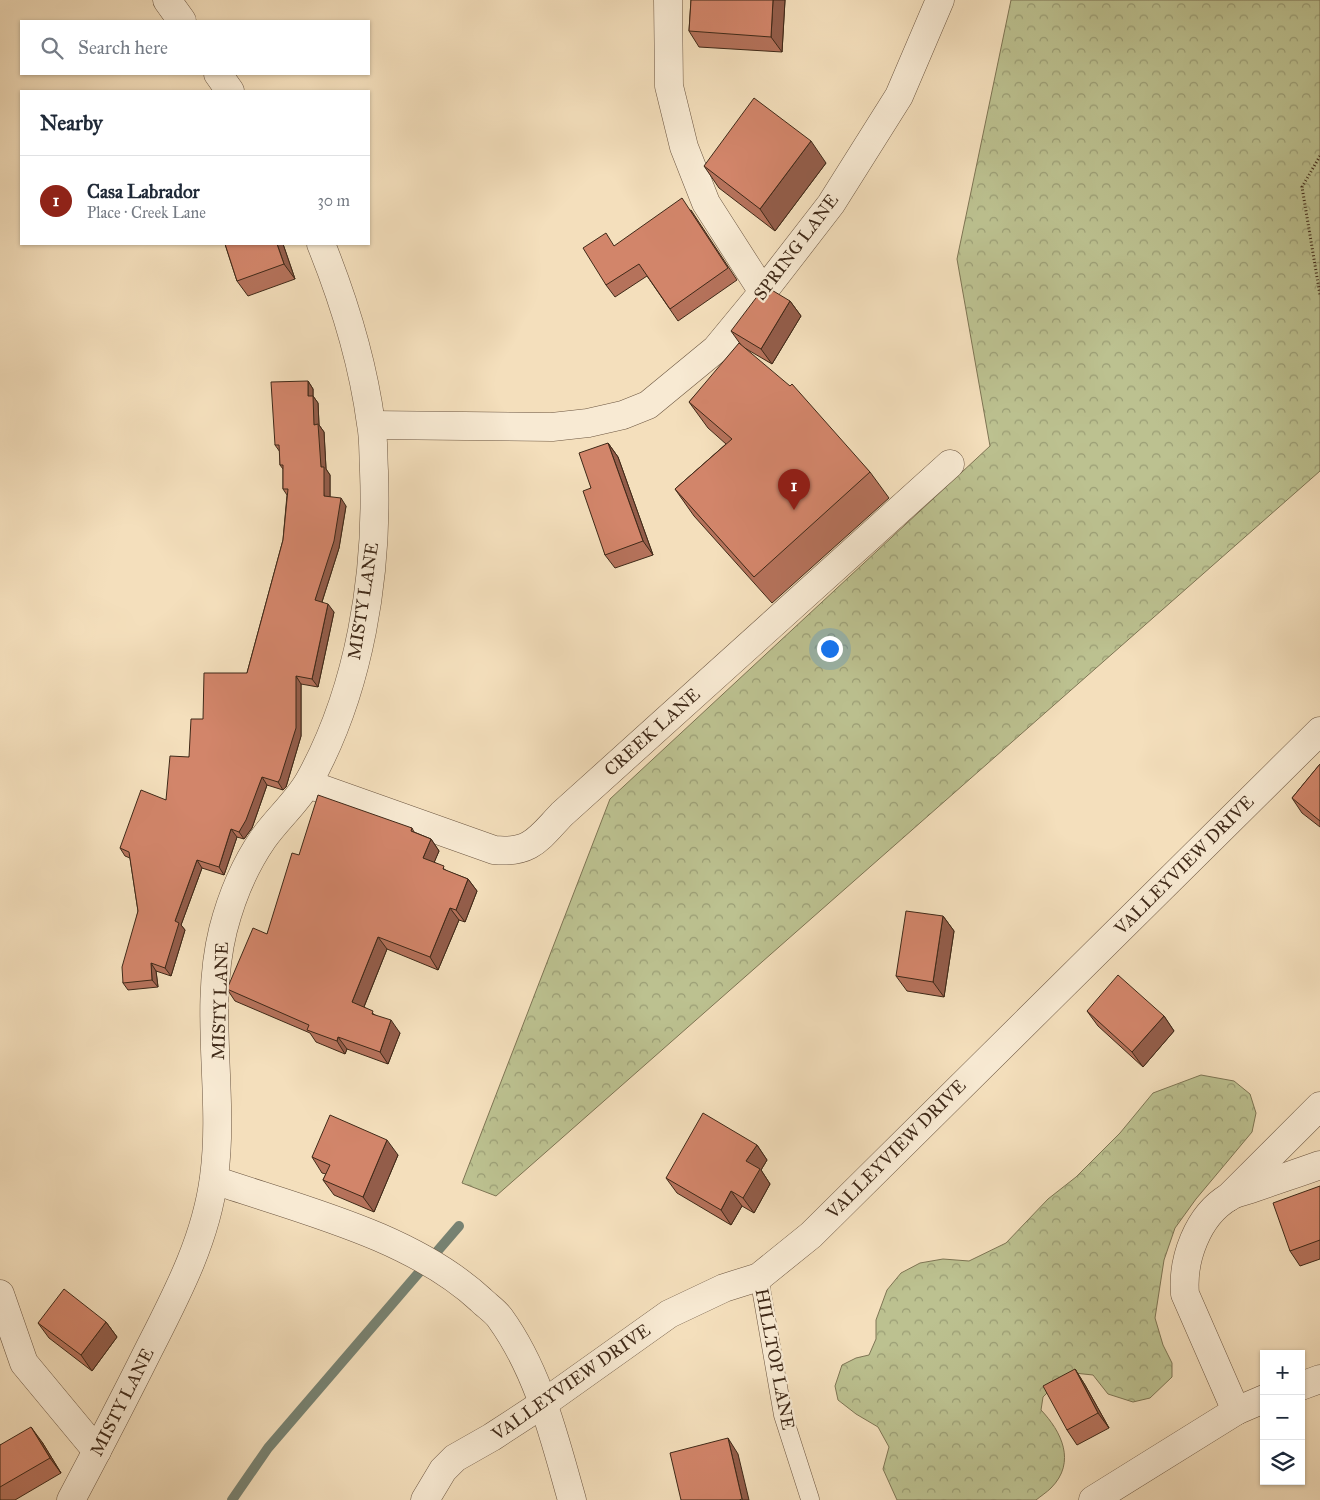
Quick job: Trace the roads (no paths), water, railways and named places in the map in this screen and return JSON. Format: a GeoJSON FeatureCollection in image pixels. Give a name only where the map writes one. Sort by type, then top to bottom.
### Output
{"type":"FeatureCollection","features":[{"type":"Feature","properties":{"kind":"street"},"geometry":{"type":"LineString","coordinates":[[167,0],[181,20]]}},
{"type":"Feature","properties":{"kind":"street"},"geometry":{"type":"LineString","coordinates":[[668,0],[669,86],[684,148],[706,202],[764,292]]}},
{"type":"Feature","properties":{"kind":"street","name":"SPRING LANE"},"geometry":{"type":"LineString","coordinates":[[372,425],[552,427],[588,423],[622,415],[648,405],[716,349],[764,292],[831,204],[898,96],[940,0]]}},
{"type":"Feature","properties":{"kind":"street"},"geometry":{"type":"LineString","coordinates":[[219,75],[229,90]]}},
{"type":"Feature","properties":{"kind":"street","name":"MISTY LANE"},"geometry":{"type":"LineString","coordinates":[[71,1500],[184,1280],[202,1230],[214,1180],[218,1137],[215,1023],[217,972],[222,934],[231,904],[262,840],[308,784],[339,716],[361,635],[376,521],[372,425],[353,338],[321,245]]}},
{"type":"Feature","properties":{"kind":"street","name":"CREEK LANE"},"geometry":{"type":"LineString","coordinates":[[308,784],[487,848],[507,851],[524,849],[534,843],[562,814],[950,464]]}},
{"type":"Feature","properties":{"kind":"street","name":"VALLEYVIEW DRIVE"},"geometry":{"type":"LineString","coordinates":[[425,1500],[443,1470],[455,1458],[544,1403],[668,1314],[724,1288],[759,1277],[811,1235],[847,1196],[1320,731]]}},
{"type":"Feature","properties":{"kind":"street"},"geometry":{"type":"LineString","coordinates":[[1236,1411],[1190,1310],[1184,1277],[1188,1255],[1196,1233],[1213,1212],[1320,1106]]}},
{"type":"Feature","properties":{"kind":"street"},"geometry":{"type":"LineString","coordinates":[[1229,1196],[1320,1165]]}},
{"type":"Feature","properties":{"kind":"street"},"geometry":{"type":"LineString","coordinates":[[214,1180],[343,1224],[401,1247],[462,1283],[499,1317],[524,1358],[544,1403],[572,1500]]}},
{"type":"Feature","properties":{"kind":"street"},"geometry":{"type":"LineString","coordinates":[[0,1294],[24,1363],[97,1451]]}},
{"type":"Feature","properties":{"kind":"street"},"geometry":{"type":"LineString","coordinates":[[1305,1385],[1320,1379]]}},
{"type":"Feature","properties":{"kind":"street"},"geometry":{"type":"LineString","coordinates":[[1093,1500],[1236,1411],[1260,1401]]}},
{"type":"Feature","properties":{"kind":"lane","name":"HILLTOP LANE"},"geometry":{"type":"LineString","coordinates":[[759,1277],[783,1416],[810,1499]]}},
{"type":"Feature","properties":{"kind":"waterway"},"geometry":{"type":"LineString","coordinates":[[232,1500],[268,1448],[459,1226]]}},
{"type":"Feature","properties":{"kind":"place","name":"Casa Labrador"},"geometry":{"type":"Point","coordinates":[794,510]}}]}
